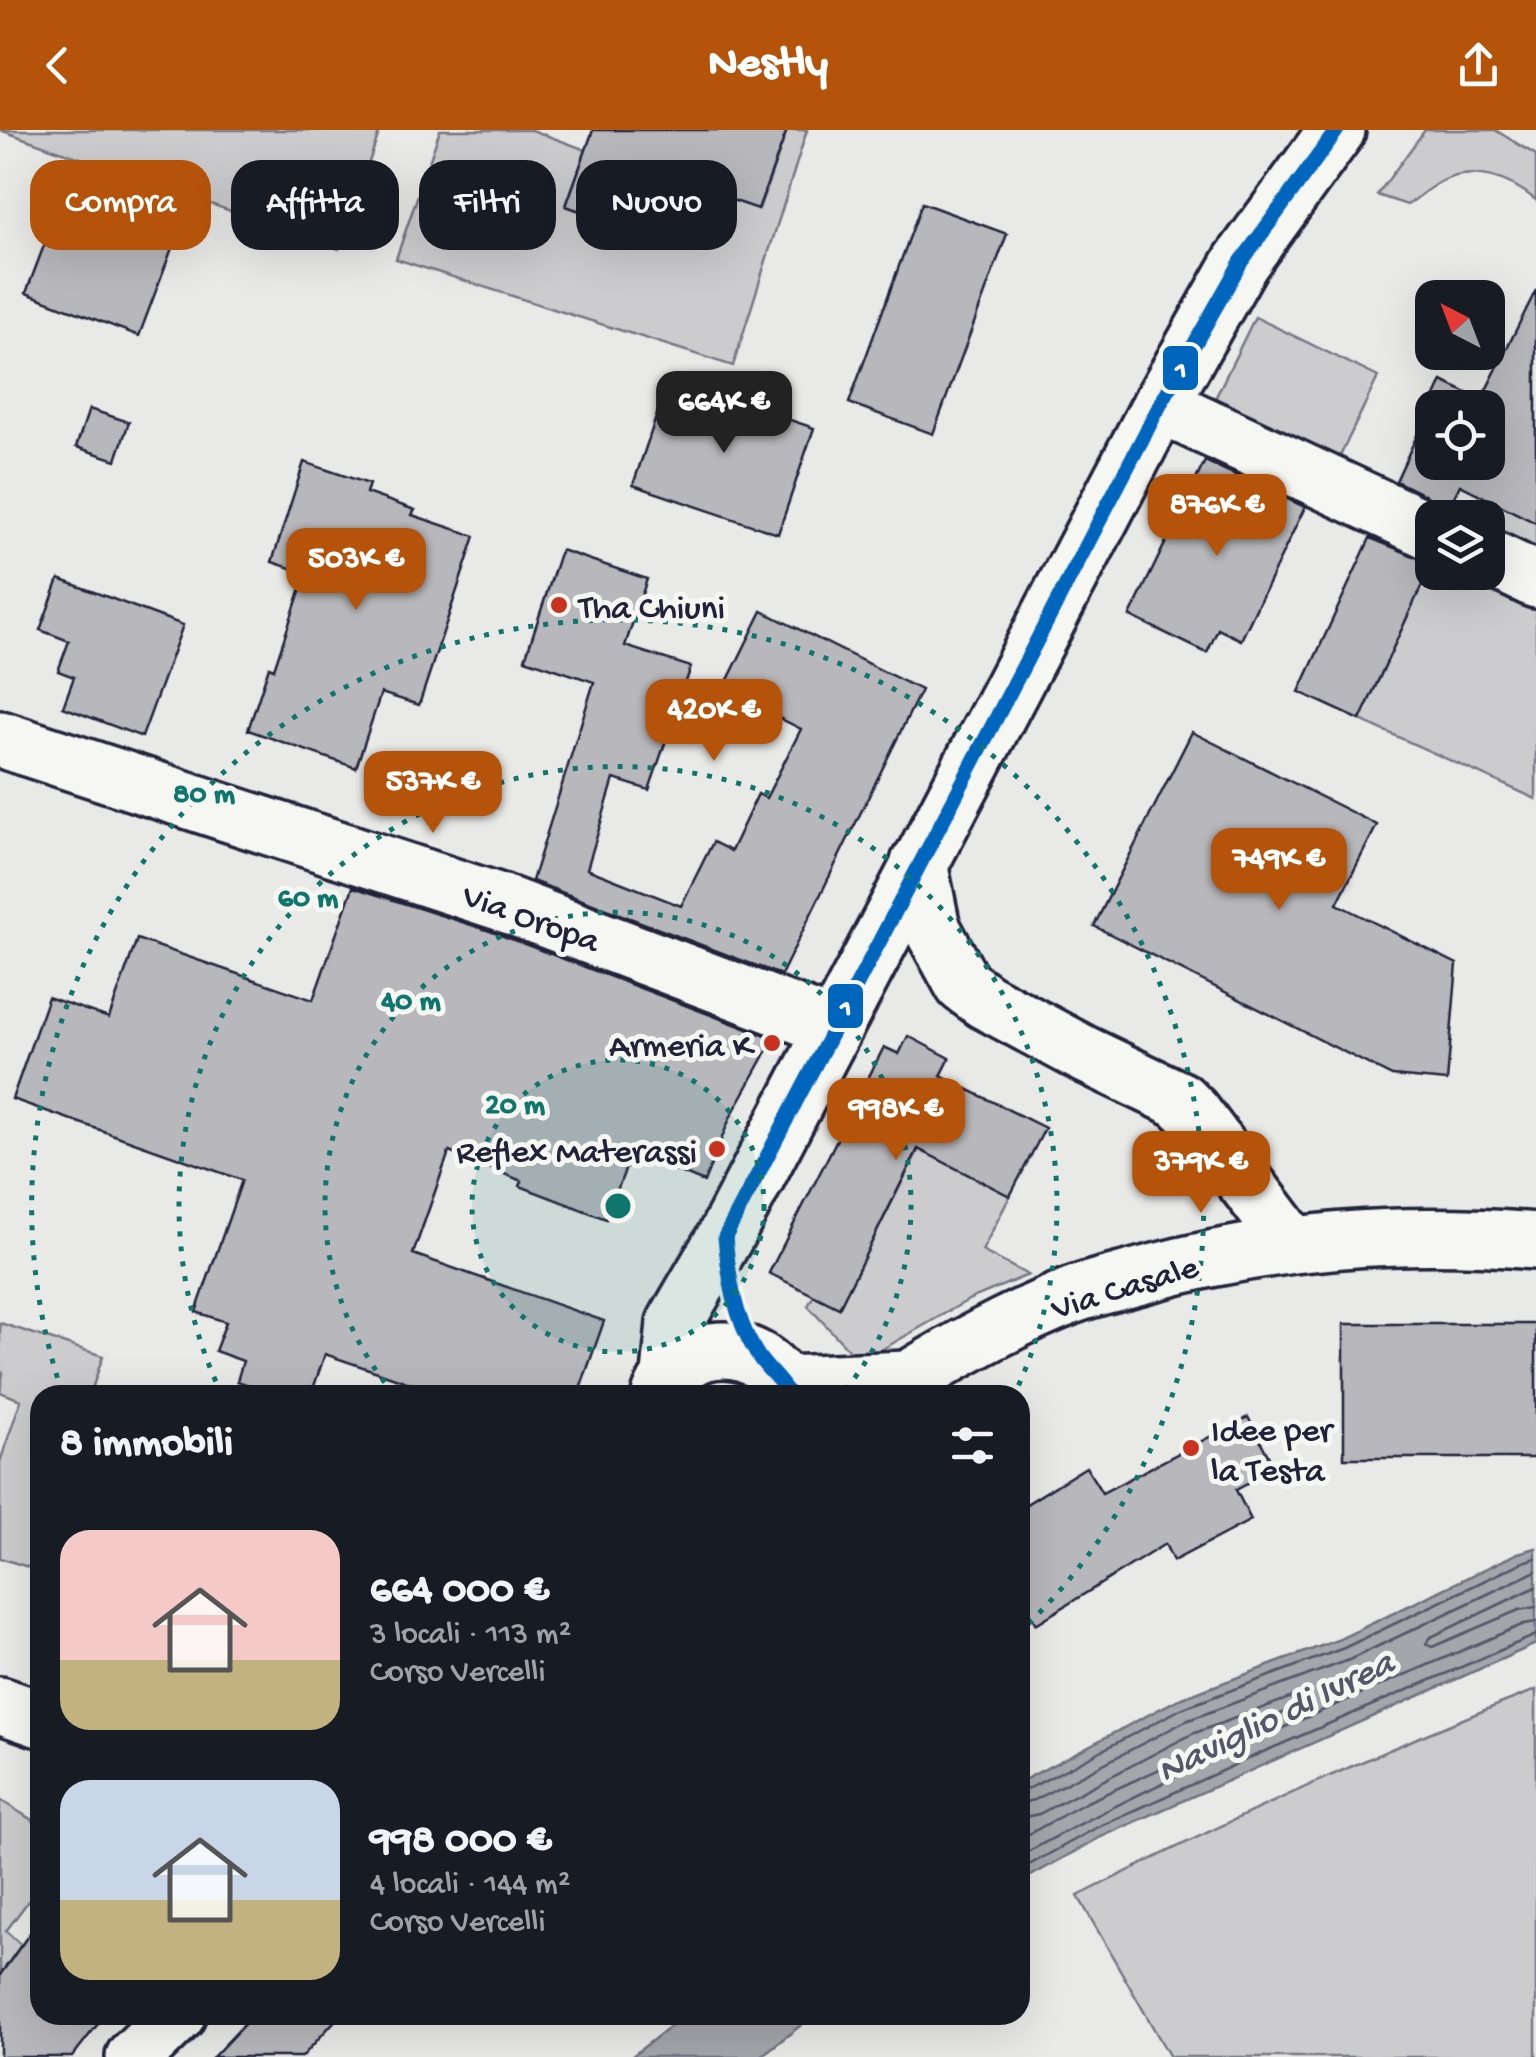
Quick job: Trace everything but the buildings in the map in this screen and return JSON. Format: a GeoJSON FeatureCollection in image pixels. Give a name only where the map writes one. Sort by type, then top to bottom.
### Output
{"type":"FeatureCollection","features":[{"type":"Feature","properties":{"kind":"main road"},"geometry":{"type":"LineString","coordinates":[[664,1385],[675,1323],[725,1237],[1160,406],[1241,262],[1338,130]]}},
{"type":"Feature","properties":{"kind":"main road"},"geometry":{"type":"LineString","coordinates":[[1160,406],[1415,524]]}},
{"type":"Feature","properties":{"kind":"main road"},"geometry":{"type":"LineString","coordinates":[[1505,565],[1536,580]]}},
{"type":"Feature","properties":{"kind":"main road","name":"Via Oropa"},"geometry":{"type":"LineString","coordinates":[[0,739],[500,902],[833,1028]]}},
{"type":"Feature","properties":{"kind":"main road"},"geometry":{"type":"LineString","coordinates":[[918,864],[932,928],[963,985],[984,1001],[1180,1100],[1194,1113],[1292,1244]]}},
{"type":"Feature","properties":{"kind":"main road","name":"Via Casale"},"geometry":{"type":"LineString","coordinates":[[899,1385],[972,1341],[1073,1295],[1200,1260],[1358,1236],[1536,1241]]}},
{"type":"Feature","properties":{"kind":"main road"},"geometry":{"type":"LineString","coordinates":[[725,1237],[734,1308],[776,1379]]}},
{"type":"Feature","properties":{"kind":"main road","name":"Via Casale"},"geometry":{"type":"LineString","coordinates":[[666,1385],[689,1358],[732,1349],[776,1379],[866,1385]]}},
{"type":"Feature","properties":{"kind":"main road"},"geometry":{"type":"LineString","coordinates":[[0,1705],[30,1716]]}},
{"type":"Feature","properties":{"kind":"main road"},"geometry":{"type":"LineString","coordinates":[[134,2057],[167,2025]]}},
{"type":"Feature","properties":{"kind":"shaded area"},"geometry":{"type":"Polygon","coordinates":[[[0,130],[380,130],[370,160],[231,160],[231,211],[211,204],[211,160],[85,160],[0,130]]]}},
{"type":"Feature","properties":{"kind":"shaded area"},"geometry":{"type":"Polygon","coordinates":[[[440,130],[532,130],[586,150],[582,160],[576,160],[576,178],[566,206],[576,210],[576,250],[737,250],[737,201],[759,209],[787,130],[807,130],[733,366],[396,259],[419,192],[419,250],[556,250],[556,160],[430,160],[440,130]]]}},
{"type":"Feature","properties":{"kind":"shaded area"},"geometry":{"type":"Polygon","coordinates":[[[1425,130],[1495,130],[1536,155],[1536,200],[1502,180],[1477,174],[1440,182],[1407,205],[1377,195],[1425,130]]]}},
{"type":"Feature","properties":{"kind":"shaded area"},"geometry":{"type":"Polygon","coordinates":[[[1255,317],[1378,377],[1331,475],[1206,417],[1255,317]]]}},
{"type":"Feature","properties":{"kind":"shaded area"},"geometry":{"type":"Polygon","coordinates":[[[1505,508],[1536,523],[1536,571],[1505,548],[1505,508]]]}},
{"type":"Feature","properties":{"kind":"shaded area"},"geometry":{"type":"Polygon","coordinates":[[[1505,582],[1536,596],[1536,799],[1360,720],[1420,590],[1505,590],[1505,582]]]}},
{"type":"Feature","properties":{"kind":"shaded area"},"geometry":{"type":"Polygon","coordinates":[[[919,1149],[1010,1196],[982,1251],[1028,1275],[970,1299],[860,1362],[808,1306],[814,1295],[839,1307],[919,1149]]]}},
{"type":"Feature","properties":{"kind":"shaded area"},"geometry":{"type":"Polygon","coordinates":[[[0,1323],[103,1356],[93,1385],[30,1385],[30,1568],[0,1558],[0,1462],[21,1400],[0,1392],[0,1323]]]}},
{"type":"Feature","properties":{"kind":"shaded area"},"geometry":{"type":"Polygon","coordinates":[[[1536,1690],[1536,2057],[1170,2057],[1078,1896],[1304,1787],[1536,1690]]]}},
{"type":"Feature","properties":{"kind":"shaded area"},"geometry":{"type":"Polygon","coordinates":[[[0,1800],[30,1819],[30,1899],[6,1931],[21,1945],[0,1975],[0,1800]]]}},
{"type":"Feature","properties":{"kind":"water","name":"Naviglio di Ivrea"},"geometry":{"type":"Polygon","coordinates":[[[1536,1548],[1536,1644],[1101,1837],[1030,1876],[1030,1777],[1177,1700],[1340,1639],[1518,1553],[1536,1548]]]}},
{"type":"Feature","properties":{"kind":"water"},"geometry":{"type":"Polygon","coordinates":[[[672,2025],[801,2025],[760,2057],[631,2057],[672,2025]]]}},
{"type":"Feature","properties":{"kind":"transit line","name":"1"},"geometry":{"type":"LineString","coordinates":[[782,1385],[759,1357],[742,1324],[725,1237],[1160,405],[1241,262],[1337,130]]}},
{"type":"Feature","properties":{"kind":"place","name":"Tha Chiuni"},"geometry":{"type":"Point","coordinates":[559,605]}},
{"type":"Feature","properties":{"kind":"place","name":"Armeria K"},"geometry":{"type":"Point","coordinates":[772,1043]}},
{"type":"Feature","properties":{"kind":"place","name":"Reflex Materassi"},"geometry":{"type":"Point","coordinates":[717,1149]}},
{"type":"Feature","properties":{"kind":"place","name":"Idee per la Testa"},"geometry":{"type":"Point","coordinates":[1191,1448]}}]}
